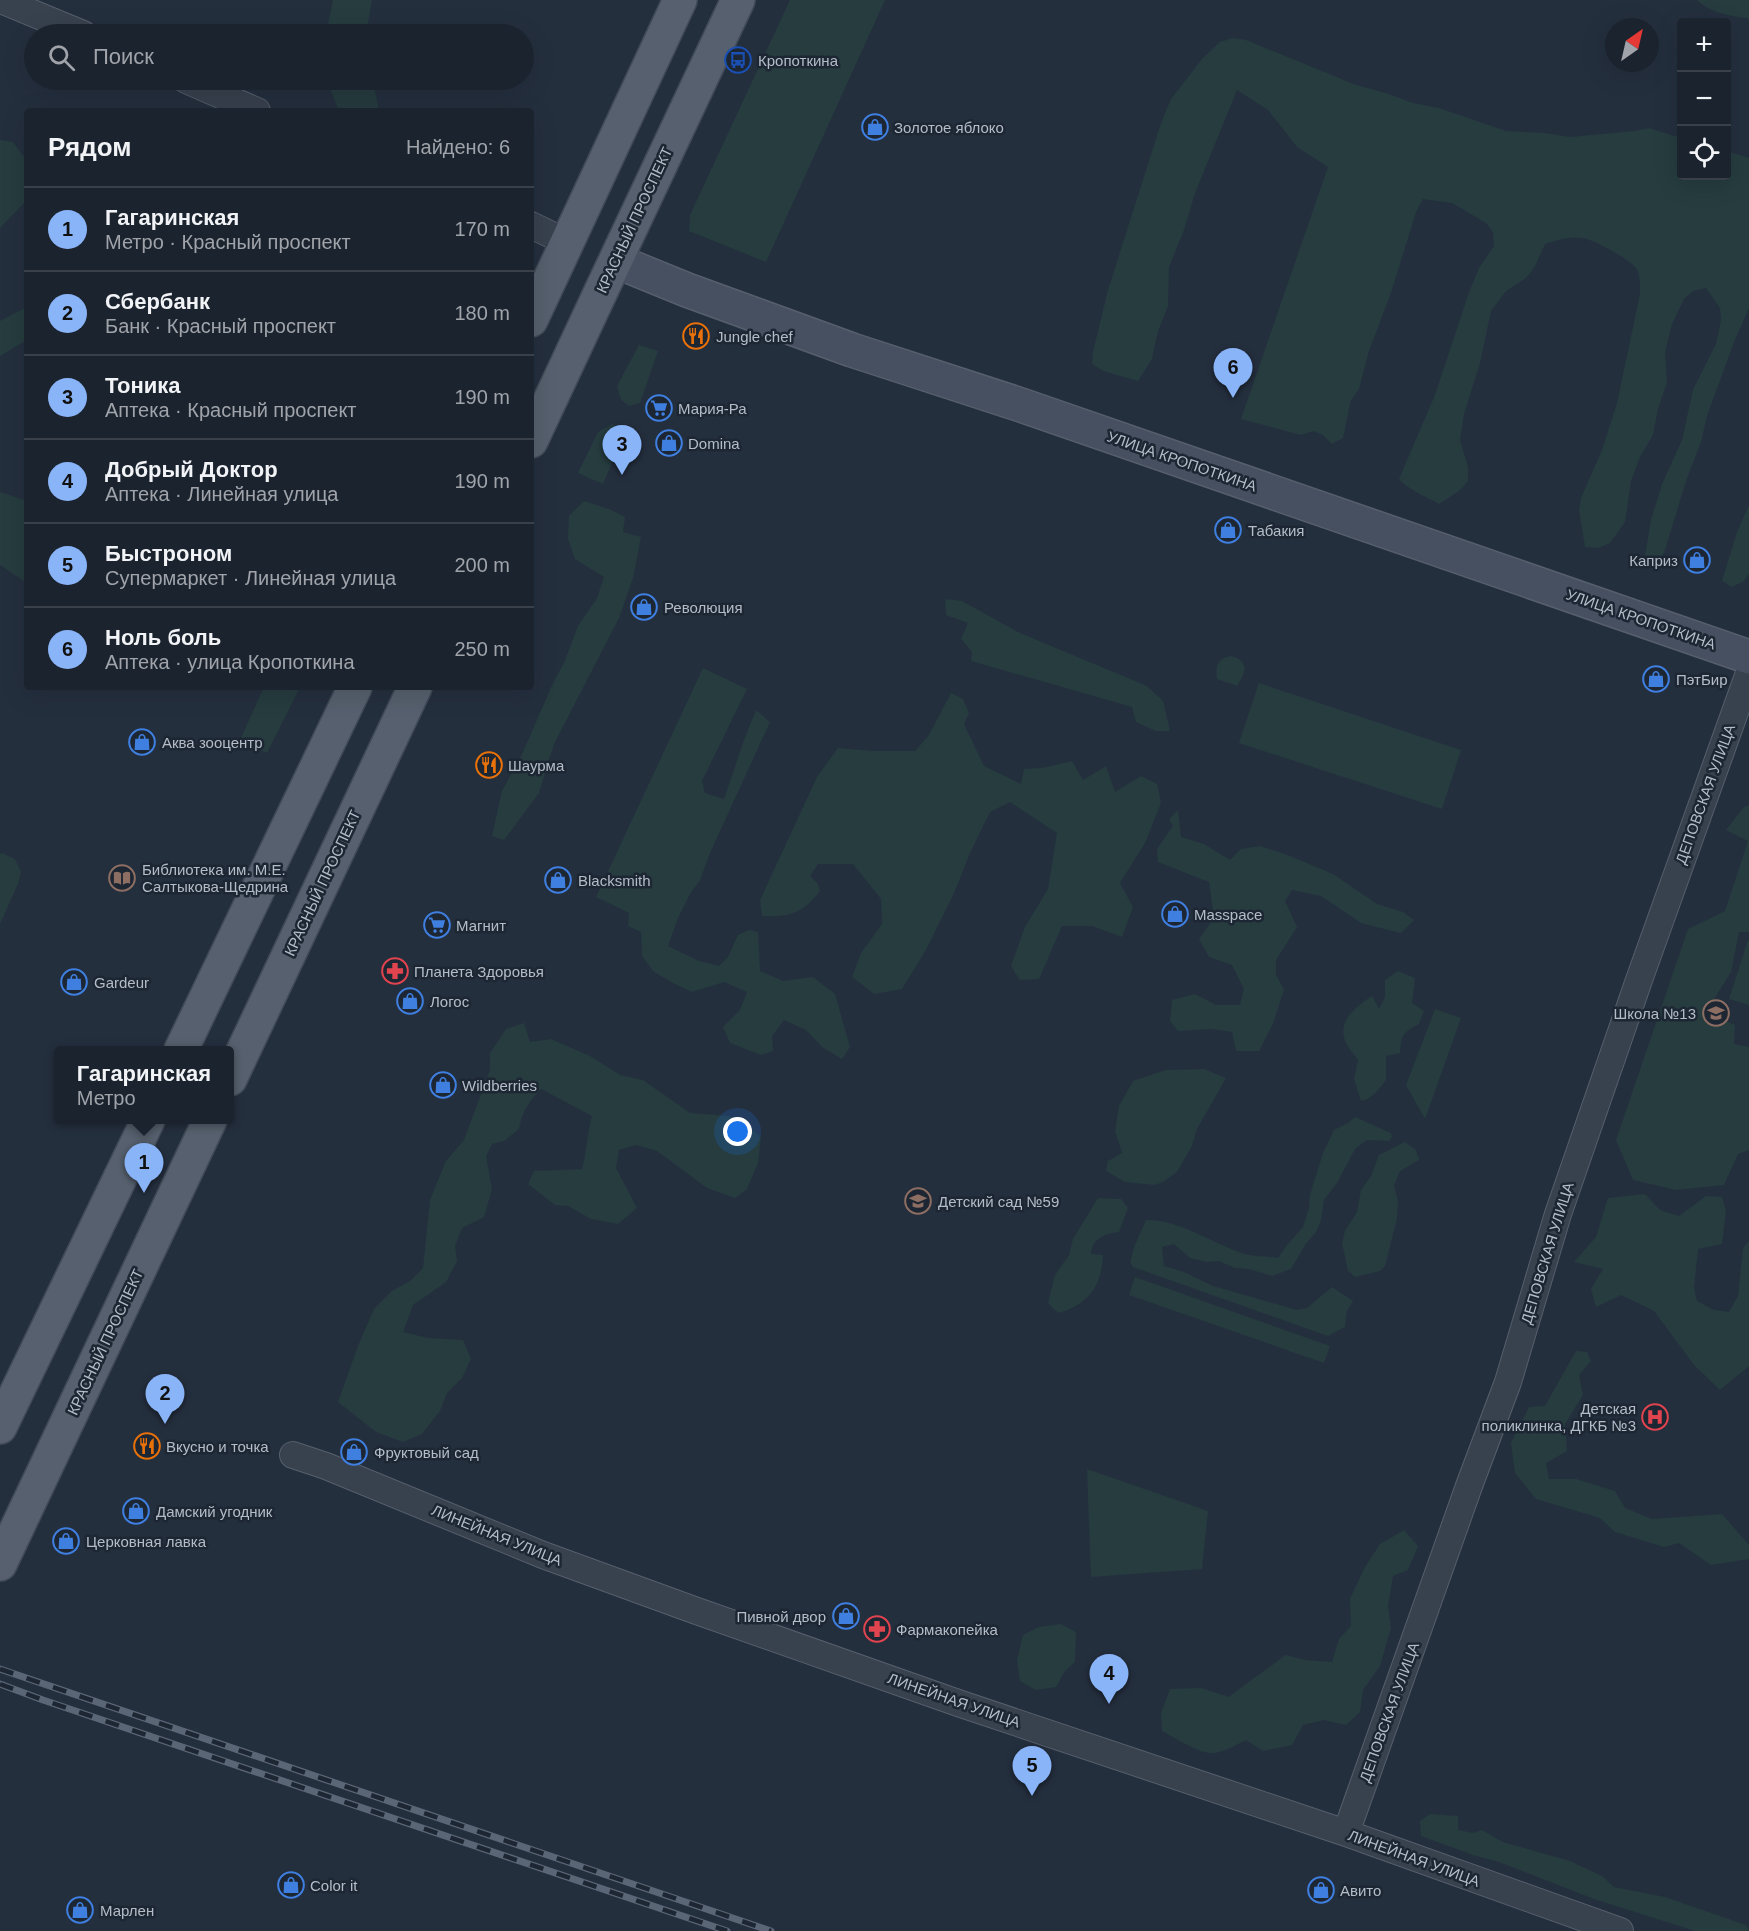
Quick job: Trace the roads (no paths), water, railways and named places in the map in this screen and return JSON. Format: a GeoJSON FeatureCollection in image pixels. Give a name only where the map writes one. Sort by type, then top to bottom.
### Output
{"type":"FeatureCollection","features":[{"type":"Feature","properties":{"kind":"main road"},"geometry":{"type":"LineString","coordinates":[[534,314],[680,0]]}},
{"type":"Feature","properties":{"kind":"main road","name":"КРАСНЫЙ ПРОСПЕКТ"},"geometry":{"type":"LineString","coordinates":[[534,435],[738,0]]}},
{"type":"Feature","properties":{"kind":"main road"},"geometry":{"type":"LineString","coordinates":[[568,243],[616,261]]}},
{"type":"Feature","properties":{"kind":"main road","name":"УЛИЦА КРОПОТКИНА"},"geometry":{"type":"LineString","coordinates":[[616,261],[687,290],[852,350],[1021,405],[1749,657]]}},
{"type":"Feature","properties":{"kind":"main road"},"geometry":{"type":"LineString","coordinates":[[183,1046],[354,690]]}},
{"type":"Feature","properties":{"kind":"main road","name":"КРАСНЫЙ ПРОСПЕКТ"},"geometry":{"type":"LineString","coordinates":[[234,1070],[413,690]]}},
{"type":"Feature","properties":{"kind":"main road"},"geometry":{"type":"LineString","coordinates":[[0,1427],[146,1124]]}},
{"type":"Feature","properties":{"kind":"main road","name":"КРАСНЫЙ ПРОСПЕКТ"},"geometry":{"type":"LineString","coordinates":[[0,1564],[208,1124]]}},
{"type":"Feature","properties":{"kind":"street"},"geometry":{"type":"LineString","coordinates":[[1,0],[59,24]]}},
{"type":"Feature","properties":{"kind":"street"},"geometry":{"type":"LineString","coordinates":[[209,90],[250,108]]}},
{"type":"Feature","properties":{"kind":"street"},"geometry":{"type":"LineString","coordinates":[[534,226],[568,243]]}},
{"type":"Feature","properties":{"kind":"street","name":"ДЕПОВСКАЯ УЛИЦА"},"geometry":{"type":"LineString","coordinates":[[1346,1833],[1508,1382],[1562,1203],[1749,674]]}},
{"type":"Feature","properties":{"kind":"street","name":"ЛИНЕЙНАЯ УЛИЦА"},"geometry":{"type":"LineString","coordinates":[[293,1455],[348,1475],[543,1555],[684,1606],[961,1704],[1346,1833],[1620,1931]]}},
{"type":"Feature","properties":{"kind":"railway"},"geometry":{"type":"LineString","coordinates":[[0,1669],[771,1931]]}},
{"type":"Feature","properties":{"kind":"railway"},"geometry":{"type":"LineString","coordinates":[[0,1684],[727,1931]]}},
{"type":"Feature","properties":{"kind":"place","name":"Кропоткина"},"geometry":{"type":"Point","coordinates":[738,60]}},
{"type":"Feature","properties":{"kind":"place","name":"Золотое яблоко"},"geometry":{"type":"Point","coordinates":[875,127]}},
{"type":"Feature","properties":{"kind":"place","name":"Jungle chef"},"geometry":{"type":"Point","coordinates":[696,336]}},
{"type":"Feature","properties":{"kind":"place","name":"Ноль боль"},"geometry":{"type":"Point","coordinates":[1233,398]}},
{"type":"Feature","properties":{"kind":"place","name":"Мария-Ра"},"geometry":{"type":"Point","coordinates":[659,408]}},
{"type":"Feature","properties":{"kind":"place","name":"Domina"},"geometry":{"type":"Point","coordinates":[669,443]}},
{"type":"Feature","properties":{"kind":"place","name":"Тоника"},"geometry":{"type":"Point","coordinates":[622,475]}},
{"type":"Feature","properties":{"kind":"place","name":"Табакия"},"geometry":{"type":"Point","coordinates":[1228,530]}},
{"type":"Feature","properties":{"kind":"place","name":"Каприз"},"geometry":{"type":"Point","coordinates":[1697,560]}},
{"type":"Feature","properties":{"kind":"place","name":"Революция"},"geometry":{"type":"Point","coordinates":[644,607]}},
{"type":"Feature","properties":{"kind":"place","name":"ПэтБир"},"geometry":{"type":"Point","coordinates":[1656,679]}},
{"type":"Feature","properties":{"kind":"place","name":"Аква зооцентр"},"geometry":{"type":"Point","coordinates":[142,742]}},
{"type":"Feature","properties":{"kind":"place","name":"Шаурма"},"geometry":{"type":"Point","coordinates":[489,765]}},
{"type":"Feature","properties":{"kind":"place","name":"Библиотека им. М.Е. Салтыкова-Щедрина"},"geometry":{"type":"Point","coordinates":[122,878]}},
{"type":"Feature","properties":{"kind":"place","name":"Blacksmith"},"geometry":{"type":"Point","coordinates":[558,880]}},
{"type":"Feature","properties":{"kind":"place","name":"Masspace"},"geometry":{"type":"Point","coordinates":[1175,914]}},
{"type":"Feature","properties":{"kind":"place","name":"Магнит"},"geometry":{"type":"Point","coordinates":[437,925]}},
{"type":"Feature","properties":{"kind":"place","name":"Планета Здоровья"},"geometry":{"type":"Point","coordinates":[395,971]}},
{"type":"Feature","properties":{"kind":"place","name":"Gardeur"},"geometry":{"type":"Point","coordinates":[74,982]}},
{"type":"Feature","properties":{"kind":"place","name":"Логос"},"geometry":{"type":"Point","coordinates":[410,1001]}},
{"type":"Feature","properties":{"kind":"place","name":"Школа №13"},"geometry":{"type":"Point","coordinates":[1716,1013]}},
{"type":"Feature","properties":{"kind":"place","name":"Wildberries"},"geometry":{"type":"Point","coordinates":[443,1085]}},
{"type":"Feature","properties":{"kind":"place","name":"Гагаринская"},"geometry":{"type":"Point","coordinates":[144,1193]}},
{"type":"Feature","properties":{"kind":"place","name":"Детский сад №59"},"geometry":{"type":"Point","coordinates":[918,1201]}},
{"type":"Feature","properties":{"kind":"place","name":"Детская поликлинка, ДГКБ №3"},"geometry":{"type":"Point","coordinates":[1655,1417]}},
{"type":"Feature","properties":{"kind":"place","name":"Сбербанк"},"geometry":{"type":"Point","coordinates":[165,1424]}},
{"type":"Feature","properties":{"kind":"place","name":"Вкусно и точка"},"geometry":{"type":"Point","coordinates":[147,1446]}},
{"type":"Feature","properties":{"kind":"place","name":"Фруктовый сад"},"geometry":{"type":"Point","coordinates":[354,1452]}},
{"type":"Feature","properties":{"kind":"place","name":"Дамский угодник"},"geometry":{"type":"Point","coordinates":[136,1511]}},
{"type":"Feature","properties":{"kind":"place","name":"Церковная лавка"},"geometry":{"type":"Point","coordinates":[66,1541]}},
{"type":"Feature","properties":{"kind":"place","name":"Пивной двор"},"geometry":{"type":"Point","coordinates":[846,1616]}},
{"type":"Feature","properties":{"kind":"place","name":"Фармакопейка"},"geometry":{"type":"Point","coordinates":[877,1629]}},
{"type":"Feature","properties":{"kind":"place","name":"Добрый Доктор"},"geometry":{"type":"Point","coordinates":[1109,1704]}},
{"type":"Feature","properties":{"kind":"place","name":"Быстроном"},"geometry":{"type":"Point","coordinates":[1032,1796]}},
{"type":"Feature","properties":{"kind":"place","name":"Color it"},"geometry":{"type":"Point","coordinates":[291,1885]}},
{"type":"Feature","properties":{"kind":"place","name":"Авито"},"geometry":{"type":"Point","coordinates":[1321,1890]}},
{"type":"Feature","properties":{"kind":"place","name":"Марлен"},"geometry":{"type":"Point","coordinates":[80,1910]}}]}
